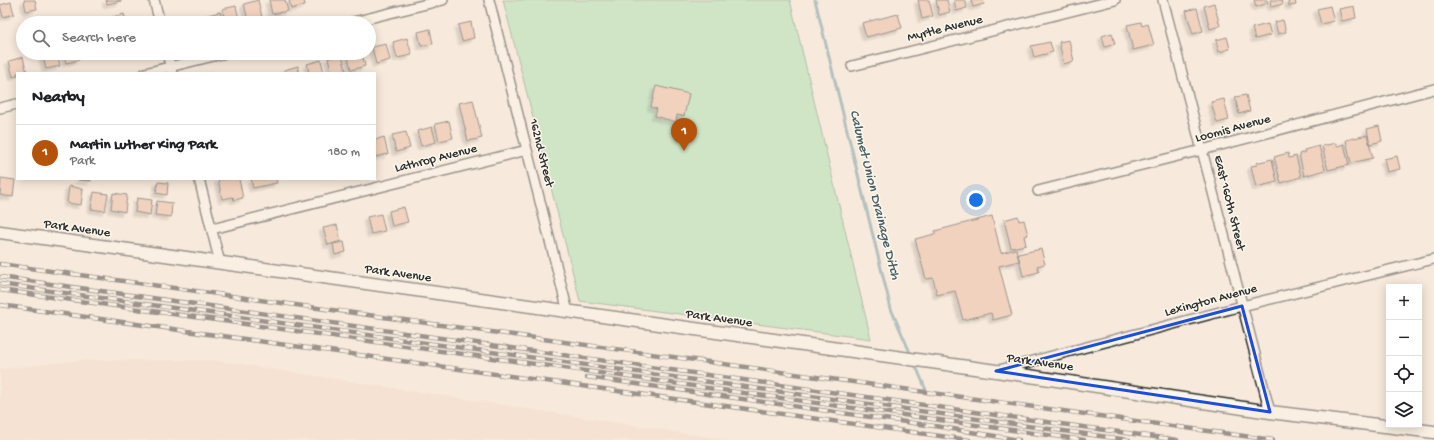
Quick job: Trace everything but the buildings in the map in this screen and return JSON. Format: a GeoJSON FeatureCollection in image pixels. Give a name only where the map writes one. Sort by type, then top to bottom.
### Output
{"type":"FeatureCollection","features":[{"type":"Feature","properties":{"kind":"street"},"geometry":{"type":"LineString","coordinates":[[154,0],[158,16]]}},
{"type":"Feature","properties":{"kind":"street"},"geometry":{"type":"LineString","coordinates":[[376,16],[443,0]]}},
{"type":"Feature","properties":{"kind":"street","name":"162nd Street"},"geometry":{"type":"LineString","coordinates":[[489,0],[568,312]]}},
{"type":"Feature","properties":{"kind":"street","name":"Myrtle Avenue"},"geometry":{"type":"LineString","coordinates":[[852,66],[1114,0]]}},
{"type":"Feature","properties":{"kind":"street","name":"East 160th Street"},"geometry":{"type":"LineString","coordinates":[[1163,0],[1270,412]]}},
{"type":"Feature","properties":{"kind":"street"},"geometry":{"type":"LineString","coordinates":[[169,60],[172,70]]}},
{"type":"Feature","properties":{"kind":"street"},"geometry":{"type":"LineString","coordinates":[[154,72],[172,70],[204,60]]}},
{"type":"Feature","properties":{"kind":"street","name":"Loomis Avenue"},"geometry":{"type":"LineString","coordinates":[[1038,191],[1202,150],[1434,89]]}},
{"type":"Feature","properties":{"kind":"street"},"geometry":{"type":"LineString","coordinates":[[0,108],[16,104]]}},
{"type":"Feature","properties":{"kind":"street","name":"Lathrop Avenue"},"geometry":{"type":"LineString","coordinates":[[212,230],[527,150]]}},
{"type":"Feature","properties":{"kind":"street"},"geometry":{"type":"LineString","coordinates":[[199,180],[220,263]]}},
{"type":"Feature","properties":{"kind":"street","name":"Park Avenue"},"geometry":{"type":"LineString","coordinates":[[0,232],[996,371],[1270,412],[1434,432]]}},
{"type":"Feature","properties":{"kind":"street","name":"Lexington Avenue"},"geometry":{"type":"LineString","coordinates":[[996,371],[1242,306],[1434,259]]}},
{"type":"Feature","properties":{"kind":"highlighted area"},"geometry":{"type":"Polygon","coordinates":[[[1242,306],[1270,412],[996,371],[1242,306]]]}},
{"type":"Feature","properties":{"kind":"shaded area"},"geometry":{"type":"Polygon","coordinates":[[[82,360],[214,360],[729,440],[0,440],[0,369],[82,360]]]}},
{"type":"Feature","properties":{"kind":"green space"},"geometry":{"type":"Polygon","coordinates":[[[503,0],[790,0],[871,339],[580,301],[503,0]]]}},
{"type":"Feature","properties":{"kind":"waterway","name":"Calumet Union Drainage Ditch"},"geometry":{"type":"LineString","coordinates":[[815,0],[891,309],[912,357]]}},
{"type":"Feature","properties":{"kind":"waterway","name":"Calumet Union Drainage Ditch"},"geometry":{"type":"LineString","coordinates":[[915,364],[926,390]]}},
{"type":"Feature","properties":{"kind":"railway"},"geometry":{"type":"LineString","coordinates":[[0,264],[1273,440]]}},
{"type":"Feature","properties":{"kind":"railway"},"geometry":{"type":"LineString","coordinates":[[0,277],[1177,440]]}},
{"type":"Feature","properties":{"kind":"railway"},"geometry":{"type":"LineString","coordinates":[[0,284],[1129,440]]}},
{"type":"Feature","properties":{"kind":"railway"},"geometry":{"type":"LineString","coordinates":[[0,290],[1084,440]]}},
{"type":"Feature","properties":{"kind":"railway"},"geometry":{"type":"LineString","coordinates":[[0,305],[969,440]]}},
{"type":"Feature","properties":{"kind":"railway"},"geometry":{"type":"LineString","coordinates":[[587,377],[941,427],[1019,440]]}},
{"type":"Feature","properties":{"kind":"place","name":"Martin Luther King Park"},"geometry":{"type":"Point","coordinates":[684,151]}}]}
